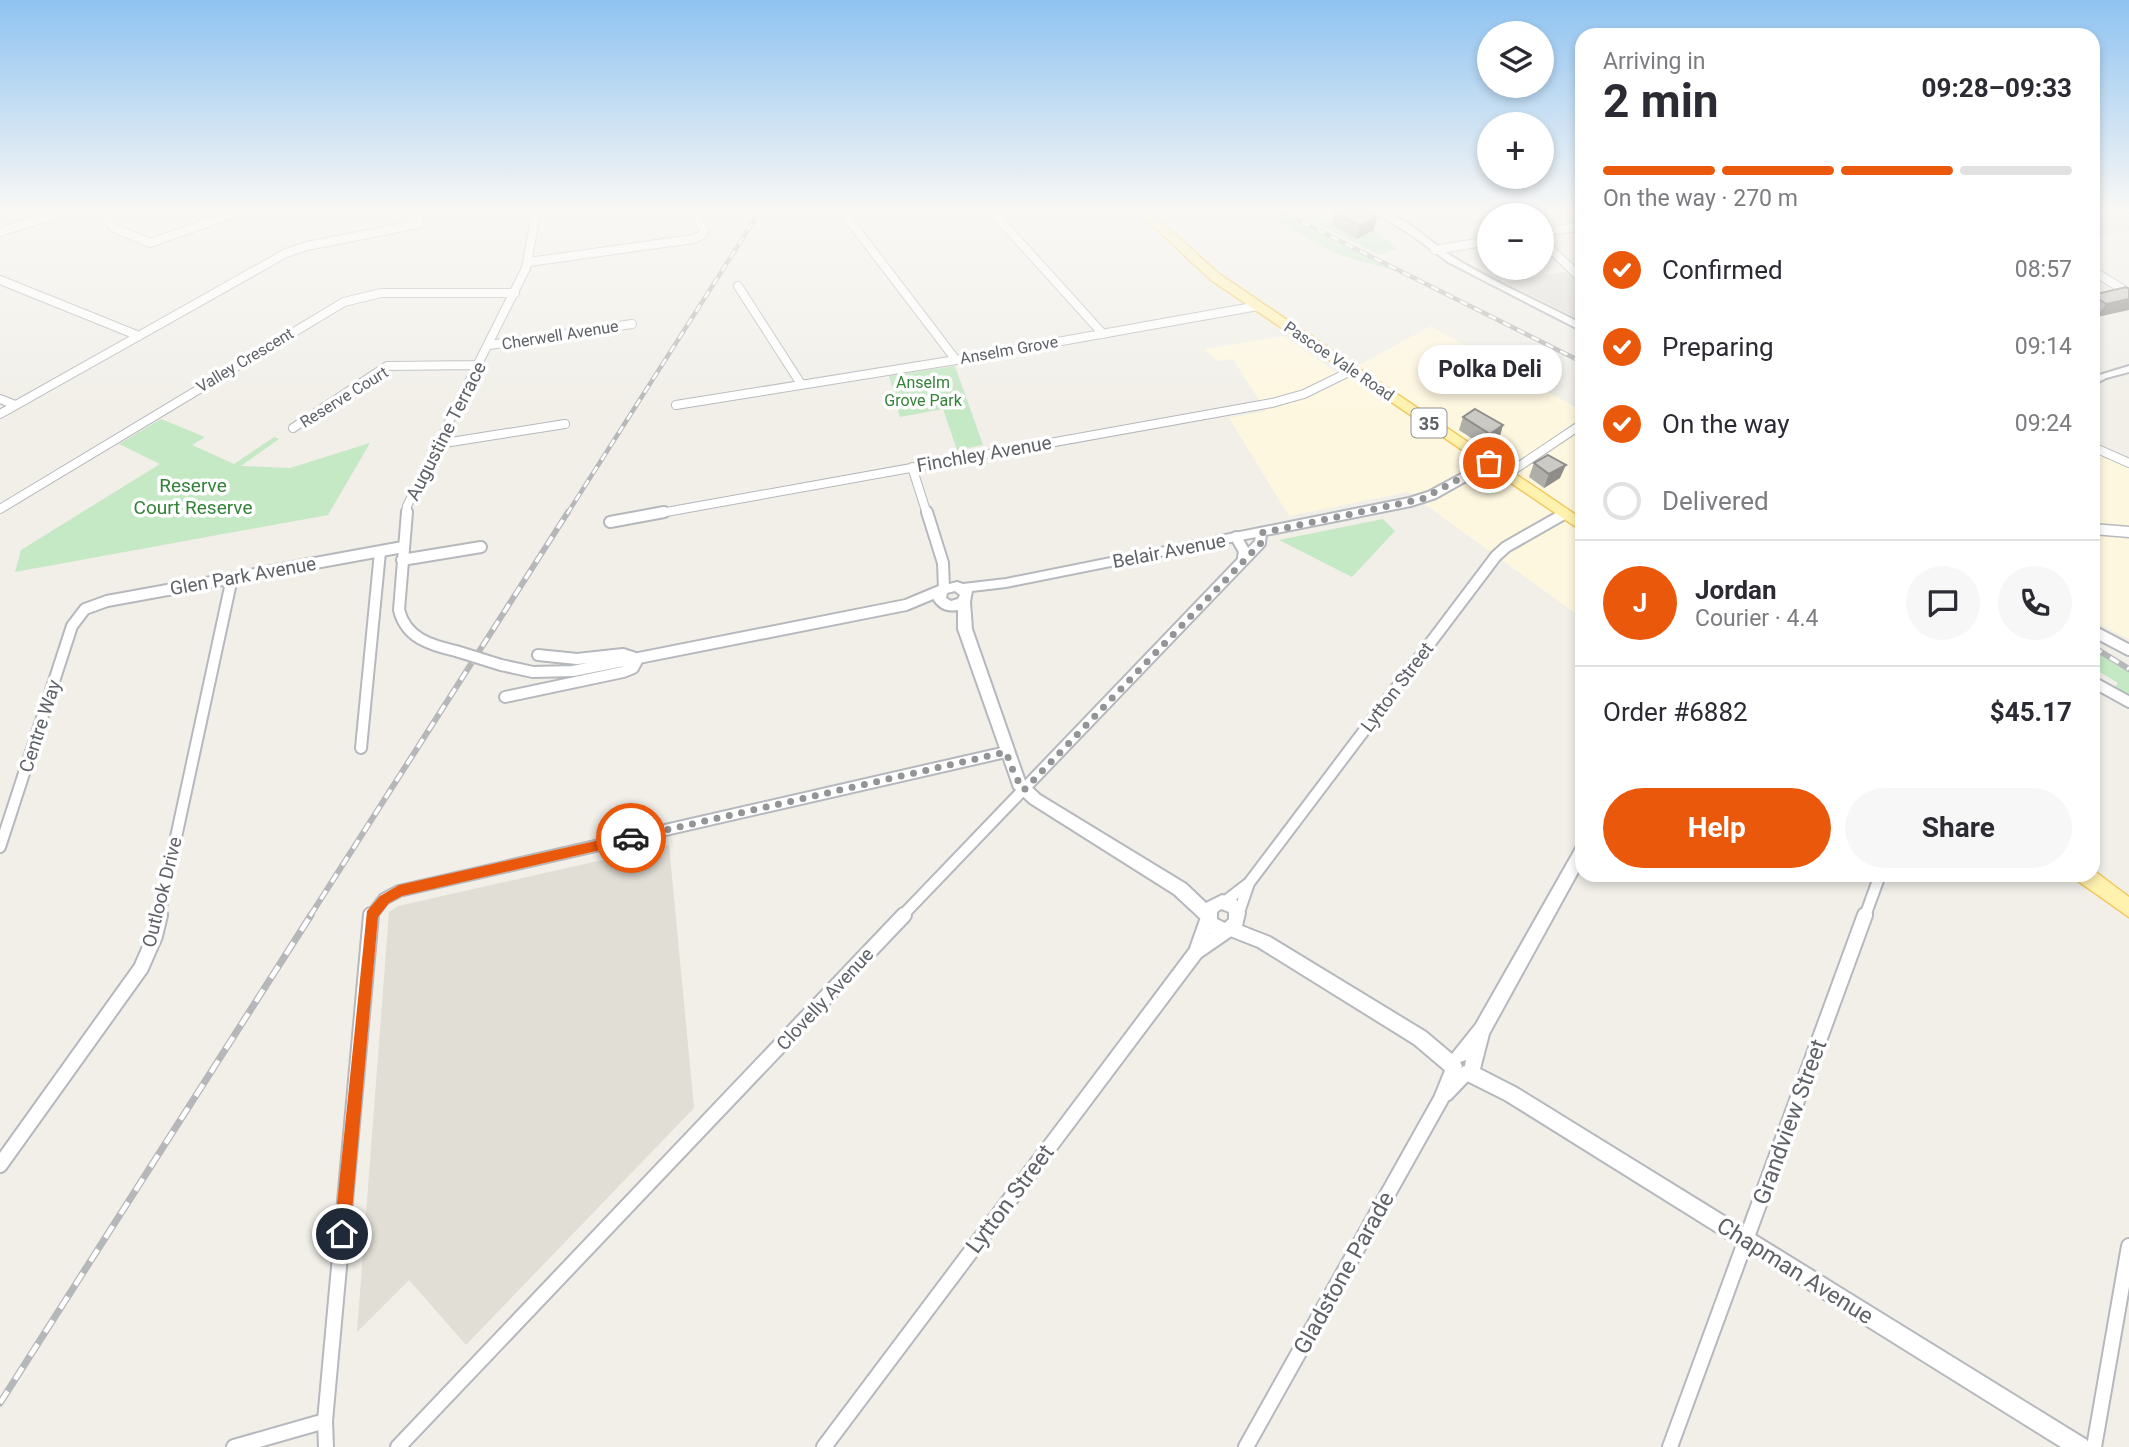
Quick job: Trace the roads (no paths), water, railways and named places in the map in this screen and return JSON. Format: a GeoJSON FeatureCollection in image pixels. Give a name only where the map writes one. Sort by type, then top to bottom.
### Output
{"type":"FeatureCollection","features":[{"type":"Feature","properties":{"kind":"main road","name":"Pascoe Vale Road"},"geometry":{"type":"LineString","coordinates":[[1212,276],[1575,521]]}},
{"type":"Feature","properties":{"kind":"main road"},"geometry":{"type":"LineString","coordinates":[[2100,529],[2129,531]]}},
{"type":"Feature","properties":{"kind":"main road"},"geometry":{"type":"LineString","coordinates":[[2094,882],[2129,908]]}},
{"type":"Feature","properties":{"kind":"street"},"geometry":{"type":"LineString","coordinates":[[0,414],[246,276]]}},
{"type":"Feature","properties":{"kind":"street","name":"Augustine Terrace"},"geometry":{"type":"LineString","coordinates":[[523,276],[407,506],[402,547],[399,610],[401,623],[419,639],[533,672],[560,673],[638,659]]}},
{"type":"Feature","properties":{"kind":"street"},"geometry":{"type":"LineString","coordinates":[[892,276],[956,360]]}},
{"type":"Feature","properties":{"kind":"street"},"geometry":{"type":"LineString","coordinates":[[1050,276],[1103,334]]}},
{"type":"Feature","properties":{"kind":"street"},"geometry":{"type":"LineString","coordinates":[[1484,276],[1575,324]]}},
{"type":"Feature","properties":{"kind":"street"},"geometry":{"type":"LineString","coordinates":[[2100,276],[2129,293]]}},
{"type":"Feature","properties":{"kind":"street"},"geometry":{"type":"LineString","coordinates":[[0,280],[139,336]]}},
{"type":"Feature","properties":{"kind":"street"},"geometry":{"type":"LineString","coordinates":[[738,286],[801,384]]}},
{"type":"Feature","properties":{"kind":"street","name":"Valley Crescent"},"geometry":{"type":"LineString","coordinates":[[0,509],[344,302],[381,293],[515,293]]}},
{"type":"Feature","properties":{"kind":"street","name":"Anselm Grove"},"geometry":{"type":"LineString","coordinates":[[676,405],[956,360],[1258,306]]}},
{"type":"Feature","properties":{"kind":"street","name":"Cherwell Avenue"},"geometry":{"type":"LineString","coordinates":[[489,345],[632,324]]}},
{"type":"Feature","properties":{"kind":"street","name":"Reserve Court"},"geometry":{"type":"LineString","coordinates":[[293,428],[387,366],[479,365]]}},
{"type":"Feature","properties":{"kind":"street","name":"Finchley Avenue"},"geometry":{"type":"LineString","coordinates":[[610,522],[1272,403],[1304,394],[1353,370]]}},
{"type":"Feature","properties":{"kind":"street"},"geometry":{"type":"LineString","coordinates":[[2100,377],[2128,371]]}},
{"type":"Feature","properties":{"kind":"street"},"geometry":{"type":"LineString","coordinates":[[0,399],[15,405]]}},
{"type":"Feature","properties":{"kind":"street"},"geometry":{"type":"LineString","coordinates":[[438,444],[565,424]]}},
{"type":"Feature","properties":{"kind":"street"},"geometry":{"type":"LineString","coordinates":[[1506,475],[1575,429]]}},
{"type":"Feature","properties":{"kind":"street"},"geometry":{"type":"LineString","coordinates":[[2100,450],[2129,463]]}},
{"type":"Feature","properties":{"kind":"street","name":"Belair Avenue"},"geometry":{"type":"LineString","coordinates":[[964,594],[1006,583],[1422,499],[1489,463]]}},
{"type":"Feature","properties":{"kind":"street"},"geometry":{"type":"LineString","coordinates":[[912,467],[943,563],[944,597],[965,629],[1015,776],[1024,790],[1180,889],[1208,917],[1213,926],[1234,922],[1233,907],[1180,889]]}},
{"type":"Feature","properties":{"kind":"street","name":"Lytton Street"},"geometry":{"type":"LineString","coordinates":[[824,1447],[1196,951],[1234,922],[1250,883],[1496,556],[1506,547],[1564,514]]}},
{"type":"Feature","properties":{"kind":"street","name":"Clovelly Avenue"},"geometry":{"type":"LineString","coordinates":[[402,1445],[1243,558],[1261,543],[1261,533]]}},
{"type":"Feature","properties":{"kind":"street"},"geometry":{"type":"LineString","coordinates":[[1236,537],[1244,551],[1243,558]]}},
{"type":"Feature","properties":{"kind":"street","name":"Glen Park Avenue"},"geometry":{"type":"LineString","coordinates":[[85,609],[107,601],[402,547]]}},
{"type":"Feature","properties":{"kind":"street"},"geometry":{"type":"LineString","coordinates":[[402,560],[481,547]]}},
{"type":"Feature","properties":{"kind":"street"},"geometry":{"type":"LineString","coordinates":[[361,748],[380,552]]}},
{"type":"Feature","properties":{"kind":"street"},"geometry":{"type":"LineString","coordinates":[[943,563],[964,594],[965,629]]}},
{"type":"Feature","properties":{"kind":"street","name":"Outlook Drive"},"geometry":{"type":"LineString","coordinates":[[0,1165],[141,968],[152,944],[232,578]]}},
{"type":"Feature","properties":{"kind":"street"},"geometry":{"type":"LineString","coordinates":[[944,597],[952,586],[964,594]]}},
{"type":"Feature","properties":{"kind":"street"},"geometry":{"type":"LineString","coordinates":[[538,655],[567,659],[623,654],[638,659],[964,594]]}},
{"type":"Feature","properties":{"kind":"street","name":"Centre Way"},"geometry":{"type":"LineString","coordinates":[[0,847],[72,626],[85,609]]}},
{"type":"Feature","properties":{"kind":"street"},"geometry":{"type":"LineString","coordinates":[[2100,635],[2129,650]]}},
{"type":"Feature","properties":{"kind":"street"},"geometry":{"type":"LineString","coordinates":[[505,697],[623,672],[634,667],[638,659]]}},
{"type":"Feature","properties":{"kind":"street"},"geometry":{"type":"LineString","coordinates":[[2100,686],[2129,702]]}},
{"type":"Feature","properties":{"kind":"street"},"geometry":{"type":"LineString","coordinates":[[326,1447],[325,1421],[371,915],[384,900],[399,891],[1006,752]]}},
{"type":"Feature","properties":{"kind":"street","name":"Gladstone Parade"},"geometry":{"type":"LineString","coordinates":[[1246,1447],[1575,864]]}},
{"type":"Feature","properties":{"kind":"street","name":"Grandview Street"},"geometry":{"type":"LineString","coordinates":[[1670,1447],[1877,882]]}},
{"type":"Feature","properties":{"kind":"street","name":"Lytton Street"},"geometry":{"type":"LineString","coordinates":[[1221,903],[1250,883]]}},
{"type":"Feature","properties":{"kind":"street"},"geometry":{"type":"LineString","coordinates":[[1208,917],[1210,909],[1221,903]]}},
{"type":"Feature","properties":{"kind":"street","name":"Lytton Street"},"geometry":{"type":"LineString","coordinates":[[1196,951],[1208,917]]}},
{"type":"Feature","properties":{"kind":"street","name":"Chapman Avenue"},"geometry":{"type":"LineString","coordinates":[[1234,922],[2080,1447]]}},
{"type":"Feature","properties":{"kind":"street"},"geometry":{"type":"LineString","coordinates":[[2094,1447],[2129,1246]]}},
{"type":"Feature","properties":{"kind":"street"},"geometry":{"type":"LineString","coordinates":[[234,1447],[325,1421]]}},
{"type":"Feature","properties":{"kind":"street"},"geometry":{"type":"LineString","coordinates":[[317,1447],[325,1421]]}},
{"type":"Feature","properties":{"kind":"railway"},"geometry":{"type":"LineString","coordinates":[[567,514],[719,276]]}},
{"type":"Feature","properties":{"kind":"railway"},"geometry":{"type":"LineString","coordinates":[[1409,276],[1575,358]]}},
{"type":"Feature","properties":{"kind":"railway"},"geometry":{"type":"LineString","coordinates":[[310,916],[568,512]]}},
{"type":"Feature","properties":{"kind":"railway"},"geometry":{"type":"LineString","coordinates":[[2100,651],[2129,669]]}},
{"type":"Feature","properties":{"kind":"railway"},"geometry":{"type":"LineString","coordinates":[[0,1403],[311,915]]}},
{"type":"Feature","properties":{"kind":"place","name":"Polka Deli"},"geometry":{"type":"Point","coordinates":[1489,463]}},
{"type":"Feature","properties":{"kind":"park label","name":"Anselm Grove Park"},"geometry":{"type":"Point","coordinates":[923,391]}},
{"type":"Feature","properties":{"kind":"park label","name":"Reserve Court Reserve"},"geometry":{"type":"Point","coordinates":[193,496]}}]}
